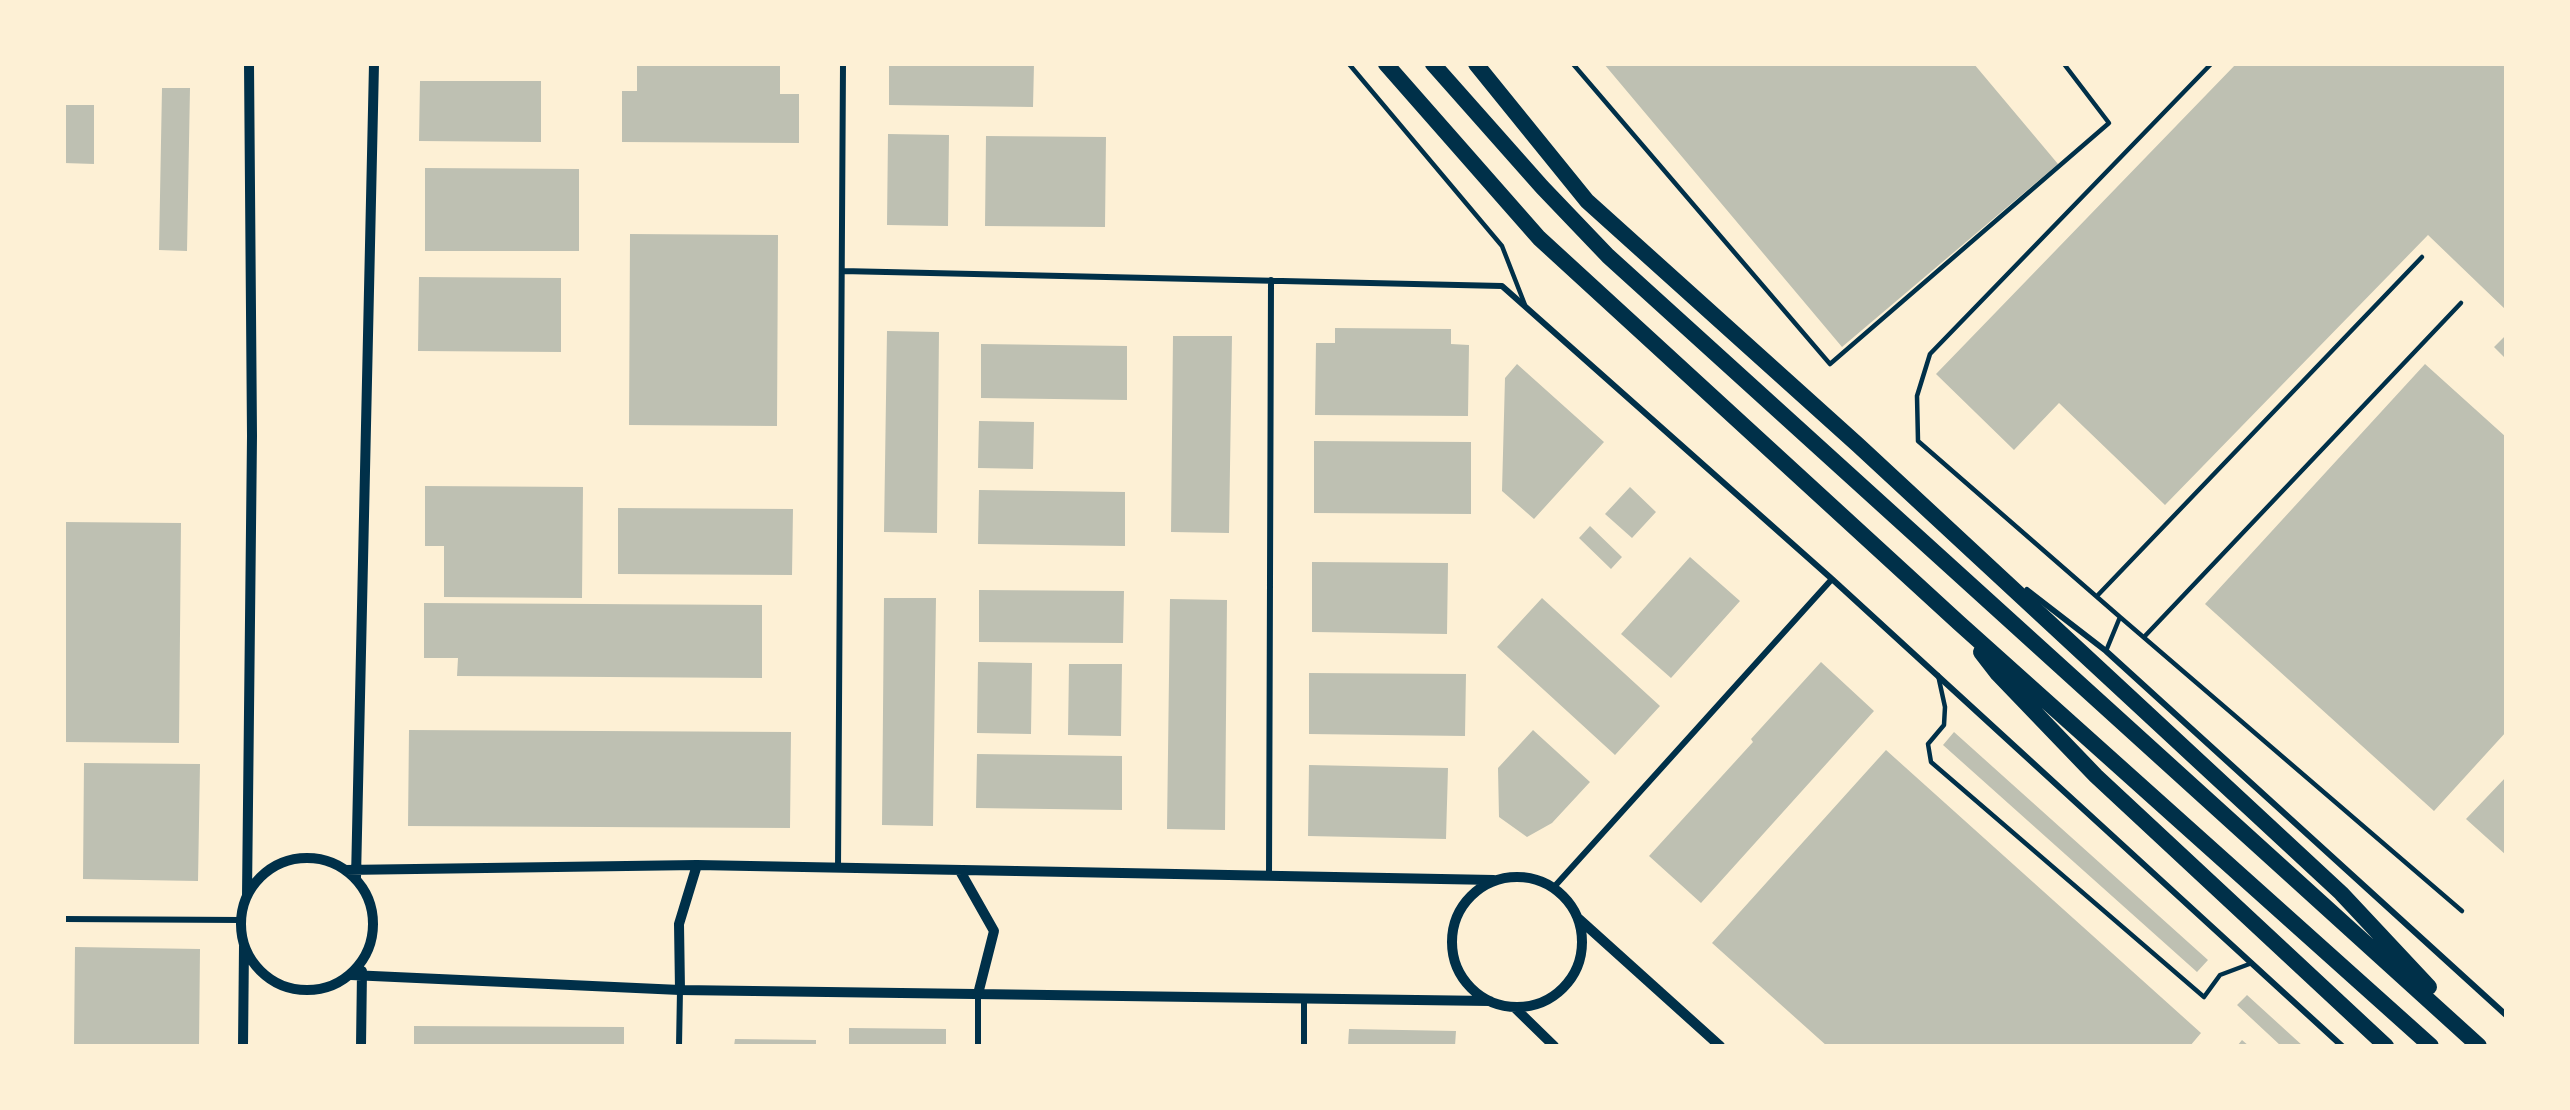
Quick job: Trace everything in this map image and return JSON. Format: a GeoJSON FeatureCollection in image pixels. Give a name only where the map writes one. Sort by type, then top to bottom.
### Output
{"type":"FeatureCollection","features":[{"type":"Feature","properties":{"kind":"highway"},"geometry":{"type":"LineString","coordinates":[[1386,64],[1539,238],[1959,623],[2431,1046]]}},
{"type":"Feature","properties":{"kind":"highway"},"geometry":{"type":"LineString","coordinates":[[1433,64],[1542,187],[1608,256],[2479,1046]]}},
{"type":"Feature","properties":{"kind":"highway"},"geometry":{"type":"LineString","coordinates":[[1476,64],[1587,201],[1858,445],[2341,893],[2484,1046]]}},
{"type":"Feature","properties":{"kind":"highway"},"geometry":{"type":"LineString","coordinates":[[1959,623],[1998,674],[2096,776],[2386,1046]]}},
{"type":"Feature","properties":{"kind":"street"},"geometry":{"type":"LineString","coordinates":[[243,1046],[244,946],[241,920],[247,895],[252,436],[249,64]]}},
{"type":"Feature","properties":{"kind":"street"},"geometry":{"type":"LineString","coordinates":[[361,1046],[356,975],[367,954],[374,927],[370,901],[352,872],[374,64]]}},
{"type":"Feature","properties":{"kind":"street"},"geometry":{"type":"LineString","coordinates":[[838,869],[843,64]]}},
{"type":"Feature","properties":{"kind":"street"},"geometry":{"type":"LineString","coordinates":[[842,271],[1502,286],[1832,579],[2342,1046]]}},
{"type":"Feature","properties":{"kind":"street"},"geometry":{"type":"LineString","coordinates":[[1269,877],[1271,280]]}},
{"type":"Feature","properties":{"kind":"street"},"geometry":{"type":"LineString","coordinates":[[1858,445],[2047,608],[2106,651],[2505,1015]]}},
{"type":"Feature","properties":{"kind":"street"},"geometry":{"type":"LineString","coordinates":[[1554,887],[1832,579]]}},
{"type":"Feature","properties":{"kind":"street"},"geometry":{"type":"LineString","coordinates":[[244,946],[257,968],[278,984],[303,991],[328,987],[356,975],[680,990],[1490,1001],[1515,1007],[1536,1004],[1555,995],[1570,980],[1580,961],[1583,940],[1579,919],[1569,901],[1554,887],[1535,879],[1515,876],[1494,880],[1269,877],[697,865],[352,872],[335,864],[310,858],[284,862],[262,875],[247,895]]}},
{"type":"Feature","properties":{"kind":"street"},"geometry":{"type":"LineString","coordinates":[[679,1046],[679,924],[697,865]]}},
{"type":"Feature","properties":{"kind":"street"},"geometry":{"type":"LineString","coordinates":[[960,871],[994,931],[978,994],[978,1046]]}},
{"type":"Feature","properties":{"kind":"street"},"geometry":{"type":"LineString","coordinates":[[1490,1001],[1471,989],[1458,971],[1452,950],[1452,928],[1461,908],[1475,891],[1494,880]]}},
{"type":"Feature","properties":{"kind":"street"},"geometry":{"type":"LineString","coordinates":[[64,919],[241,920]]}},
{"type":"Feature","properties":{"kind":"street"},"geometry":{"type":"LineString","coordinates":[[1579,919],[1720,1046]]}},
{"type":"Feature","properties":{"kind":"street"},"geometry":{"type":"LineString","coordinates":[[1304,999],[1304,1046]]}},
{"type":"Feature","properties":{"kind":"street"},"geometry":{"type":"LineString","coordinates":[[1515,1007],[1554,1046]]}},
{"type":"Feature","properties":{"kind":"lane"},"geometry":{"type":"LineString","coordinates":[[1349,64],[1502,246],[1526,307]]}},
{"type":"Feature","properties":{"kind":"lane"},"geometry":{"type":"LineString","coordinates":[[1573,64],[1830,364],[2109,123],[2064,64]]}},
{"type":"Feature","properties":{"kind":"lane"},"geometry":{"type":"LineString","coordinates":[[2211,64],[1930,354],[1917,396],[1918,441],[2462,911]]}},
{"type":"Feature","properties":{"kind":"lane"},"geometry":{"type":"LineString","coordinates":[[2097,596],[2422,257]]}},
{"type":"Feature","properties":{"kind":"lane"},"geometry":{"type":"LineString","coordinates":[[2144,637],[2461,303]]}},
{"type":"Feature","properties":{"kind":"lane"},"geometry":{"type":"LineString","coordinates":[[2106,651],[2120,617]]}},
{"type":"Feature","properties":{"kind":"lane"},"geometry":{"type":"LineString","coordinates":[[1938,675],[1945,707],[1944,725],[1928,744],[1931,762],[2205,997],[2220,975],[2252,963]]}},
{"type":"Feature","properties":{"kind":"building"},"geometry":{"type":"Polygon","coordinates":[[[637,64],[780,64],[780,94],[799,94],[799,143],[622,142],[622,91],[637,91],[637,64]]]}},
{"type":"Feature","properties":{"kind":"building"},"geometry":{"type":"Polygon","coordinates":[[[889,64],[1034,64],[1033,107],[889,105],[889,64]]]}},
{"type":"Feature","properties":{"kind":"building"},"geometry":{"type":"Polygon","coordinates":[[[1604,64],[1974,64],[2058,164],[1842,347],[1604,64]]]}},
{"type":"Feature","properties":{"kind":"building"},"geometry":{"type":"Polygon","coordinates":[[[2236,64],[2506,64],[2506,310],[2428,235],[2165,505],[2059,403],[2014,450],[1936,374],[2236,64]]]}},
{"type":"Feature","properties":{"kind":"building"},"geometry":{"type":"Polygon","coordinates":[[[420,81],[541,81],[541,142],[419,141],[420,81]]]}},
{"type":"Feature","properties":{"kind":"building"},"geometry":{"type":"Polygon","coordinates":[[[162,88],[190,88],[187,251],[159,250],[162,88]]]}},
{"type":"Feature","properties":{"kind":"building"},"geometry":{"type":"Polygon","coordinates":[[[64,105],[94,105],[94,164],[64,163],[64,105]]]}},
{"type":"Feature","properties":{"kind":"building"},"geometry":{"type":"Polygon","coordinates":[[[888,134],[949,135],[948,226],[887,225],[888,134]]]}},
{"type":"Feature","properties":{"kind":"building"},"geometry":{"type":"Polygon","coordinates":[[[986,136],[1106,137],[1105,227],[985,226],[986,136]]]}},
{"type":"Feature","properties":{"kind":"building"},"geometry":{"type":"Polygon","coordinates":[[[425,168],[579,169],[579,251],[425,251],[425,168]]]}},
{"type":"Feature","properties":{"kind":"building"},"geometry":{"type":"Polygon","coordinates":[[[630,234],[778,235],[777,426],[629,425],[630,234]]]}},
{"type":"Feature","properties":{"kind":"building"},"geometry":{"type":"Polygon","coordinates":[[[419,277],[561,278],[561,352],[418,351],[419,277]]]}},
{"type":"Feature","properties":{"kind":"building"},"geometry":{"type":"Polygon","coordinates":[[[1335,328],[1451,329],[1451,344],[1469,345],[1468,416],[1315,415],[1316,343],[1335,343],[1335,328]]]}},
{"type":"Feature","properties":{"kind":"building"},"geometry":{"type":"Polygon","coordinates":[[[887,331],[939,332],[937,533],[884,532],[887,331]]]}},
{"type":"Feature","properties":{"kind":"building"},"geometry":{"type":"Polygon","coordinates":[[[2506,335],[2506,359],[2494,347],[2506,335]]]}},
{"type":"Feature","properties":{"kind":"building"},"geometry":{"type":"Polygon","coordinates":[[[1173,336],[1232,336],[1229,533],[1171,532],[1173,336]]]}},
{"type":"Feature","properties":{"kind":"building"},"geometry":{"type":"Polygon","coordinates":[[[981,344],[1127,346],[1127,400],[981,398],[981,344]]]}},
{"type":"Feature","properties":{"kind":"building"},"geometry":{"type":"Polygon","coordinates":[[[1517,364],[1604,442],[1534,519],[1502,491],[1505,378],[1517,364]]]}},
{"type":"Feature","properties":{"kind":"building"},"geometry":{"type":"Polygon","coordinates":[[[2425,364],[2506,437],[2506,732],[2434,811],[2205,604],[2425,364]]]}},
{"type":"Feature","properties":{"kind":"building"},"geometry":{"type":"Polygon","coordinates":[[[979,421],[1034,422],[1033,469],[978,468],[979,421]]]}},
{"type":"Feature","properties":{"kind":"building"},"geometry":{"type":"Polygon","coordinates":[[[1314,441],[1471,442],[1471,514],[1314,513],[1314,441]]]}},
{"type":"Feature","properties":{"kind":"building"},"geometry":{"type":"Polygon","coordinates":[[[425,486],[583,487],[582,598],[444,597],[444,546],[425,546],[425,486]]]}},
{"type":"Feature","properties":{"kind":"building"},"geometry":{"type":"Polygon","coordinates":[[[1630,487],[1656,512],[1632,538],[1605,514],[1630,487]]]}},
{"type":"Feature","properties":{"kind":"building"},"geometry":{"type":"Polygon","coordinates":[[[979,490],[1125,492],[1125,546],[978,544],[979,490]]]}},
{"type":"Feature","properties":{"kind":"building"},"geometry":{"type":"Polygon","coordinates":[[[618,508],[793,509],[792,575],[618,574],[618,508]]]}},
{"type":"Feature","properties":{"kind":"building"},"geometry":{"type":"Polygon","coordinates":[[[64,522],[181,523],[179,743],[64,742],[64,522]]]}},
{"type":"Feature","properties":{"kind":"building"},"geometry":{"type":"Polygon","coordinates":[[[1590,526],[1622,557],[1611,569],[1579,538],[1590,526]]]}},
{"type":"Feature","properties":{"kind":"building"},"geometry":{"type":"Polygon","coordinates":[[[1690,557],[1740,601],[1671,678],[1621,634],[1690,557]]]}},
{"type":"Feature","properties":{"kind":"building"},"geometry":{"type":"Polygon","coordinates":[[[1312,562],[1448,563],[1447,634],[1312,632],[1312,562]]]}},
{"type":"Feature","properties":{"kind":"building"},"geometry":{"type":"Polygon","coordinates":[[[979,590],[1124,591],[1123,643],[979,642],[979,590]]]}},
{"type":"Feature","properties":{"kind":"building"},"geometry":{"type":"Polygon","coordinates":[[[884,598],[936,598],[933,826],[882,825],[884,598]]]}},
{"type":"Feature","properties":{"kind":"building"},"geometry":{"type":"Polygon","coordinates":[[[1542,598],[1660,706],[1615,755],[1497,647],[1542,598]]]}},
{"type":"Feature","properties":{"kind":"building"},"geometry":{"type":"Polygon","coordinates":[[[1170,599],[1227,600],[1225,830],[1167,829],[1170,599]]]}},
{"type":"Feature","properties":{"kind":"building"},"geometry":{"type":"Polygon","coordinates":[[[424,603],[762,605],[762,678],[457,676],[458,658],[424,658],[424,603]]]}},
{"type":"Feature","properties":{"kind":"building"},"geometry":{"type":"Polygon","coordinates":[[[978,662],[1032,663],[1031,734],[977,733],[978,662]]]}},
{"type":"Feature","properties":{"kind":"building"},"geometry":{"type":"Polygon","coordinates":[[[1821,662],[1874,711],[1701,903],[1649,856],[1753,742],[1751,739],[1821,662]]]}},
{"type":"Feature","properties":{"kind":"building"},"geometry":{"type":"Polygon","coordinates":[[[1069,664],[1122,664],[1121,736],[1068,735],[1069,664]]]}},
{"type":"Feature","properties":{"kind":"building"},"geometry":{"type":"Polygon","coordinates":[[[1309,673],[1466,674],[1465,736],[1309,734],[1309,673]]]}},
{"type":"Feature","properties":{"kind":"building"},"geometry":{"type":"Polygon","coordinates":[[[409,730],[791,732],[790,828],[408,826],[409,730]]]}},
{"type":"Feature","properties":{"kind":"building"},"geometry":{"type":"Polygon","coordinates":[[[1533,730],[1590,782],[1552,823],[1527,837],[1499,817],[1498,768],[1533,730]]]}},
{"type":"Feature","properties":{"kind":"building"},"geometry":{"type":"Polygon","coordinates":[[[1954,732],[2208,960],[2197,972],[1943,745],[1954,732]]]}},
{"type":"Feature","properties":{"kind":"building"},"geometry":{"type":"Polygon","coordinates":[[[1886,750],[2201,1033],[2190,1046],[1827,1046],[1712,943],[1886,750]]]}},
{"type":"Feature","properties":{"kind":"building"},"geometry":{"type":"Polygon","coordinates":[[[977,754],[1122,756],[1122,810],[976,808],[977,754]]]}},
{"type":"Feature","properties":{"kind":"building"},"geometry":{"type":"Polygon","coordinates":[[[84,763],[200,764],[198,881],[83,879],[84,763]]]}},
{"type":"Feature","properties":{"kind":"building"},"geometry":{"type":"Polygon","coordinates":[[[1309,765],[1448,768],[1446,839],[1308,836],[1309,765]]]}},
{"type":"Feature","properties":{"kind":"building"},"geometry":{"type":"Polygon","coordinates":[[[2506,777],[2506,855],[2466,819],[2506,777]]]}},
{"type":"Feature","properties":{"kind":"building"},"geometry":{"type":"Polygon","coordinates":[[[75,947],[200,949],[199,1046],[74,1046],[75,947]]]}},
{"type":"Feature","properties":{"kind":"building"},"geometry":{"type":"Polygon","coordinates":[[[2247,995],[2303,1046],[2281,1046],[2237,1005],[2247,995]]]}},
{"type":"Feature","properties":{"kind":"building"},"geometry":{"type":"Polygon","coordinates":[[[414,1026],[624,1027],[624,1046],[414,1046],[414,1026]]]}},
{"type":"Feature","properties":{"kind":"building"},"geometry":{"type":"Polygon","coordinates":[[[849,1028],[946,1029],[946,1046],[849,1046],[849,1028]]]}},
{"type":"Feature","properties":{"kind":"building"},"geometry":{"type":"Polygon","coordinates":[[[1349,1029],[1456,1031],[1455,1046],[1348,1046],[1349,1029]]]}},
{"type":"Feature","properties":{"kind":"building"},"geometry":{"type":"Polygon","coordinates":[[[735,1039],[816,1040],[816,1046],[734,1046],[735,1039]]]}},
{"type":"Feature","properties":{"kind":"building"},"geometry":{"type":"Polygon","coordinates":[[[2242,1040],[2249,1046],[2237,1046],[2242,1040]]]}}]}
